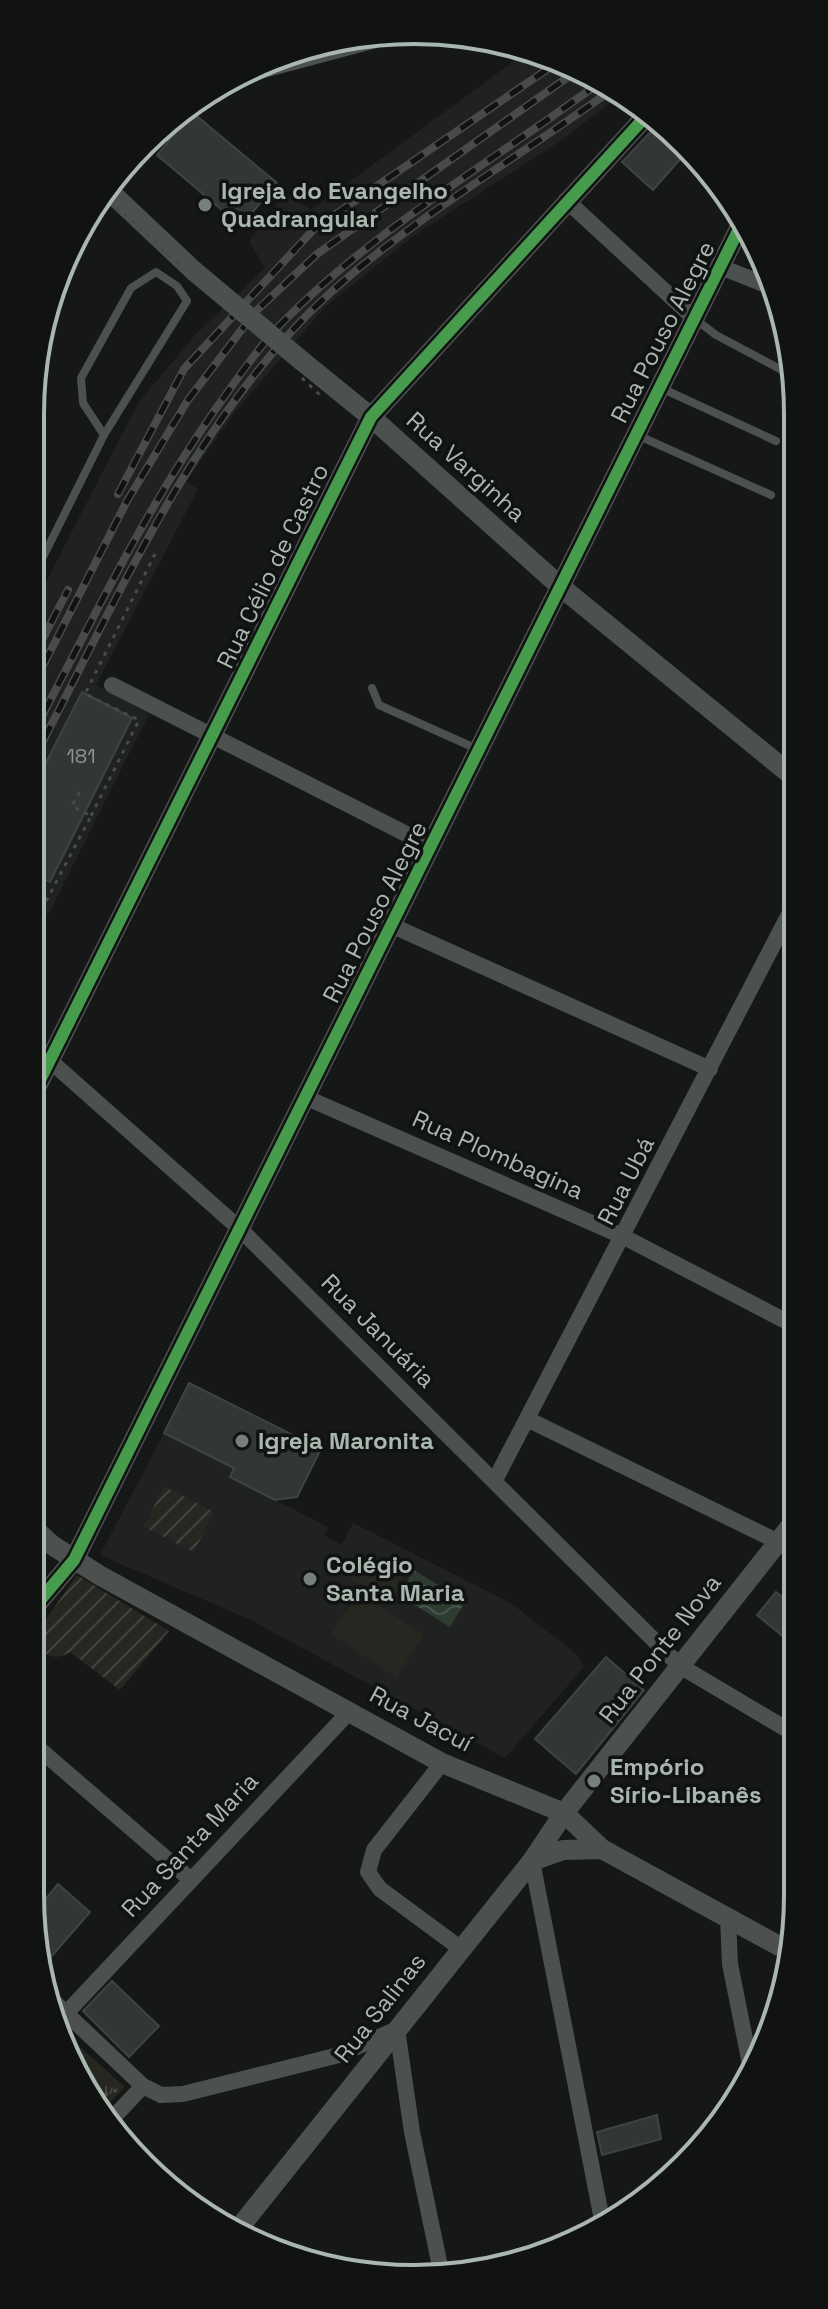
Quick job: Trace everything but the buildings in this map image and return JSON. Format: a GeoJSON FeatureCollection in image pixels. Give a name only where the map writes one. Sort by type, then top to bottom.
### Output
{"type":"FeatureCollection","features":[{"type":"Feature","properties":{"kind":"street","name":"Rua Célio de Castro"},"geometry":{"type":"LineString","coordinates":[[44,1071],[371,417],[641,122]]}},
{"type":"Feature","properties":{"kind":"street","name":"Rua Varginha"},"geometry":{"type":"LineString","coordinates":[[115,196],[194,271],[371,417],[561,587],[784,769]]}},
{"type":"Feature","properties":{"kind":"street"},"geometry":{"type":"LineString","coordinates":[[566,200],[694,318]]}},
{"type":"Feature","properties":{"kind":"street","name":"Rua Pouso Alegre"},"geometry":{"type":"LineString","coordinates":[[44,1595],[74,1560],[737,234]]}},
{"type":"Feature","properties":{"kind":"street"},"geometry":{"type":"LineString","coordinates":[[721,267],[760,282]]}},
{"type":"Feature","properties":{"kind":"street"},"geometry":{"type":"LineString","coordinates":[[112,685],[432,847]]}},
{"type":"Feature","properties":{"kind":"street","name":"Rua Ubá"},"geometry":{"type":"LineString","coordinates":[[495,1480],[784,924]]}},
{"type":"Feature","properties":{"kind":"street"},"geometry":{"type":"LineString","coordinates":[[393,926],[710,1069]]}},
{"type":"Feature","properties":{"kind":"street","name":"Rua Januária"},"geometry":{"type":"LineString","coordinates":[[44,1056],[240,1229],[680,1666],[784,1728]]}},
{"type":"Feature","properties":{"kind":"street","name":"Rua Plombagina"},"geometry":{"type":"LineString","coordinates":[[307,1098],[624,1237],[784,1317]]}},
{"type":"Feature","properties":{"kind":"street"},"geometry":{"type":"LineString","coordinates":[[527,1419],[784,1544]]}},
{"type":"Feature","properties":{"kind":"street","name":"Rua Jacuí"},"geometry":{"type":"LineString","coordinates":[[44,1536],[74,1560],[442,1763],[564,1813],[602,1849],[780,1947]]}},
{"type":"Feature","properties":{"kind":"street","name":"Rua Ponte Nova"},"geometry":{"type":"LineString","coordinates":[[564,1813],[680,1666],[784,1550]]}},
{"type":"Feature","properties":{"kind":"street","name":"Rua Santa Maria"},"geometry":{"type":"LineString","coordinates":[[64,2015],[350,1711]]}},
{"type":"Feature","properties":{"kind":"street"},"geometry":{"type":"LineString","coordinates":[[44,1753],[190,1879]]}},
{"type":"Feature","properties":{"kind":"street"},"geometry":{"type":"LineString","coordinates":[[442,1763],[374,1850],[368,1872],[380,1889],[460,1948]]}},
{"type":"Feature","properties":{"kind":"street","name":"Rua Salinas"},"geometry":{"type":"LineString","coordinates":[[246,2225],[460,1948],[532,1861],[564,1813]]}},
{"type":"Feature","properties":{"kind":"street"},"geometry":{"type":"LineString","coordinates":[[601,2214],[532,1861],[563,1850],[602,1849]]}},
{"type":"Feature","properties":{"kind":"street"},"geometry":{"type":"LineString","coordinates":[[728,1918],[730,1964],[748,2054]]}},
{"type":"Feature","properties":{"kind":"street"},"geometry":{"type":"LineString","coordinates":[[67,2023],[143,2086],[161,2095],[183,2094],[339,2055],[397,2029],[412,2132],[440,2264]]}},
{"type":"Feature","properties":{"kind":"street"},"geometry":{"type":"LineString","coordinates":[[116,2115],[143,2086]]}},
{"type":"Feature","properties":{"kind":"lane"},"geometry":{"type":"LineString","coordinates":[[274,71],[365,47]]}},
{"type":"Feature","properties":{"kind":"lane"},"geometry":{"type":"LineString","coordinates":[[44,555],[104,435],[187,301],[177,286],[156,272],[131,288],[81,378],[83,403],[104,435]]}},
{"type":"Feature","properties":{"kind":"lane"},"geometry":{"type":"LineString","coordinates":[[694,318],[716,335],[781,370]]}},
{"type":"Feature","properties":{"kind":"lane"},"geometry":{"type":"LineString","coordinates":[[660,387],[776,441]]}},
{"type":"Feature","properties":{"kind":"lane"},"geometry":{"type":"LineString","coordinates":[[636,434],[771,495]]}},
{"type":"Feature","properties":{"kind":"lane"},"geometry":{"type":"LineString","coordinates":[[372,688],[379,705],[481,750]]}},
{"type":"Feature","properties":{"kind":"path"},"geometry":{"type":"LineString","coordinates":[[44,905],[91,816],[72,806],[81,789]]}},
{"type":"Feature","properties":{"kind":"shaded area"},"geometry":{"type":"Polygon","coordinates":[[[517,59],[556,72],[612,101],[565,138],[412,237],[325,307],[235,412],[186,482],[198,489],[96,685],[149,714],[49,913],[44,915],[44,586],[138,403],[195,335],[265,268],[249,241],[286,193],[311,210],[517,59]]]}},
{"type":"Feature","properties":{"kind":"shaded area","name":"Colégio Santa Maria"},"geometry":{"type":"Polygon","coordinates":[[[164,1433],[234,1468],[230,1477],[328,1527],[324,1535],[342,1545],[353,1523],[511,1603],[576,1654],[584,1667],[505,1758],[251,1620],[100,1555],[164,1433]]]}},
{"type":"Feature","properties":{"kind":"green space"},"geometry":{"type":"Polygon","coordinates":[[[164,1486],[214,1512],[194,1552],[144,1527],[164,1486]]]}},
{"type":"Feature","properties":{"kind":"green space"},"geometry":{"type":"Polygon","coordinates":[[[356,1555],[402,1577],[392,1600],[345,1577],[356,1555]]]}},
{"type":"Feature","properties":{"kind":"green space"},"geometry":{"type":"Polygon","coordinates":[[[77,1575],[169,1631],[120,1690],[70,1652],[59,1657],[44,1653],[44,1622],[77,1575]]]}},
{"type":"Feature","properties":{"kind":"green space"},"geometry":{"type":"Polygon","coordinates":[[[359,1592],[424,1635],[396,1678],[331,1634],[359,1592]]]}},
{"type":"Feature","properties":{"kind":"green space"},"geometry":{"type":"Polygon","coordinates":[[[74,2042],[125,2087],[108,2104],[74,2042]]]}},
{"type":"Feature","properties":{"kind":"water"},"geometry":{"type":"Polygon","coordinates":[[[414,1570],[465,1602],[450,1627],[399,1595],[414,1570]]]}},
{"type":"Feature","properties":{"kind":"railway"},"geometry":{"type":"LineString","coordinates":[[118,494],[184,369],[314,229],[548,69]]}},
{"type":"Feature","properties":{"kind":"railway"},"geometry":{"type":"LineString","coordinates":[[44,664],[127,501],[188,400],[256,311],[317,254],[568,77]]}},
{"type":"Feature","properties":{"kind":"railway"},"geometry":{"type":"LineString","coordinates":[[44,712],[165,487],[217,407],[275,331],[320,287],[398,224],[590,89]]}},
{"type":"Feature","properties":{"kind":"railway"},"geometry":{"type":"LineString","coordinates":[[44,739],[117,596],[179,485],[250,380],[291,332],[325,298],[403,234],[603,96]]}},
{"type":"Feature","properties":{"kind":"railway"},"geometry":{"type":"LineString","coordinates":[[44,636],[68,590]]}},
{"type":"Feature","properties":{"kind":"cycle path"},"geometry":{"type":"LineString","coordinates":[[44,1072],[371,417],[641,122]]}},
{"type":"Feature","properties":{"kind":"cycle path"},"geometry":{"type":"LineString","coordinates":[[44,1595],[74,1560],[737,234]]}},
{"type":"Feature","properties":{"kind":"place","name":"Igreja do Evangelho Quadrangular"},"geometry":{"type":"Point","coordinates":[205,205]}},
{"type":"Feature","properties":{"kind":"place","name":"Igreja Maronita"},"geometry":{"type":"Point","coordinates":[242,1441]}},
{"type":"Feature","properties":{"kind":"place","name":"Colégio Santa Maria"},"geometry":{"type":"Point","coordinates":[310,1579]}},
{"type":"Feature","properties":{"kind":"place","name":"Empório Sírio-Libanês"},"geometry":{"type":"Point","coordinates":[594,1781]}}]}
